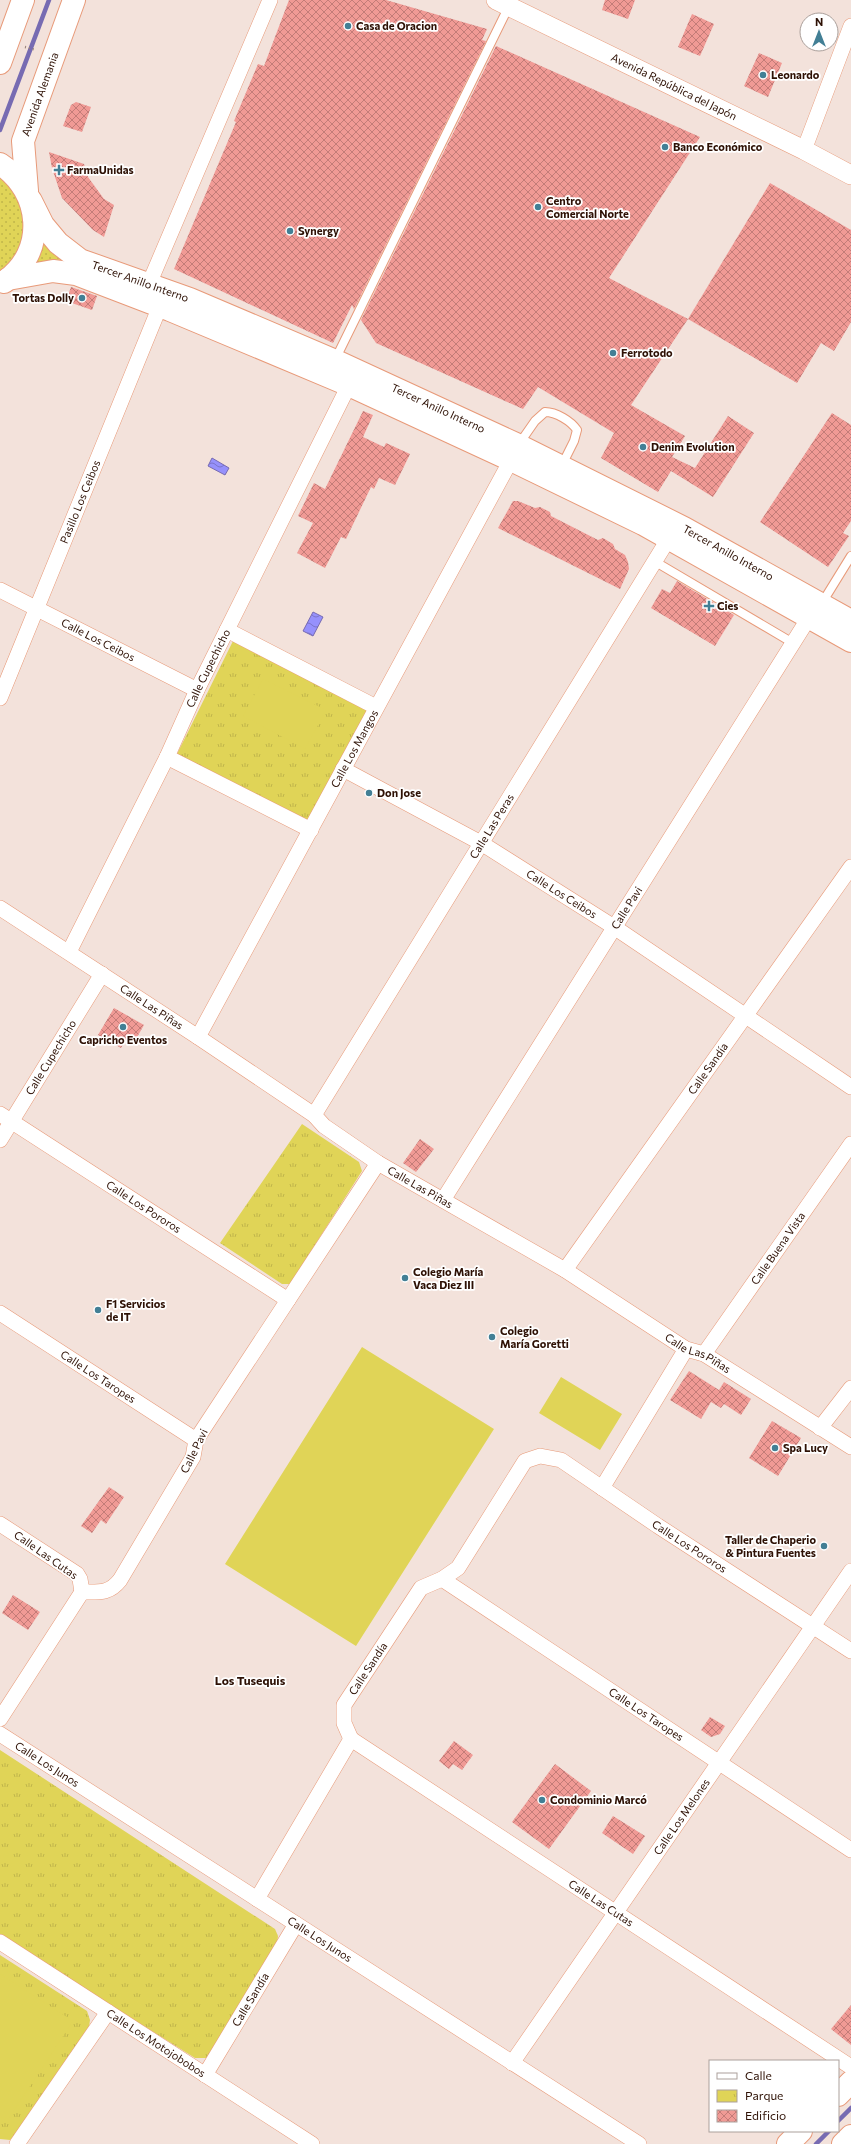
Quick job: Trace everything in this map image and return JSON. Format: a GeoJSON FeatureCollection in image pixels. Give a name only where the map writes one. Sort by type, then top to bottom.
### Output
{"type":"FeatureCollection","features":[{"type":"Feature","properties":{"kind":"main road"},"geometry":{"type":"LineString","coordinates":[[0,63],[12,37],[23,0]]}},
{"type":"Feature","properties":{"kind":"main road","name":"Avenida Alemania"},"geometry":{"type":"LineString","coordinates":[[2,283],[24,262],[29,252],[34,235],[35,218],[29,196],[23,141],[74,0]]}},
{"type":"Feature","properties":{"kind":"main road"},"geometry":{"type":"LineString","coordinates":[[0,164],[12,172],[29,196]]}},
{"type":"Feature","properties":{"kind":"main road","name":"Tercer Anillo Interno"},"geometry":{"type":"LineString","coordinates":[[29,196],[43,224],[58,243],[80,260],[190,299],[334,360],[514,452],[669,538],[815,610],[851,621]]}},
{"type":"Feature","properties":{"kind":"main road","name":"Tercer Anillo Interno"},"geometry":{"type":"LineString","coordinates":[[2,283],[53,271],[76,274],[160,306],[514,452],[561,466],[684,528],[815,610],[851,641]]}},
{"type":"Feature","properties":{"kind":"main road"},"geometry":{"type":"LineString","coordinates":[[839,2093],[851,2082]]}},
{"type":"Feature","properties":{"kind":"main road"},"geometry":{"type":"LineString","coordinates":[[788,2144],[800,2132]]}},
{"type":"Feature","properties":{"kind":"main road"},"geometry":{"type":"LineString","coordinates":[[843,2144],[851,2136]]}},
{"type":"Feature","properties":{"kind":"street"},"geometry":{"type":"LineString","coordinates":[[149,284],[270,0]]}},
{"type":"Feature","properties":{"kind":"street","name":"Avenida República del Japón"},"geometry":{"type":"LineString","coordinates":[[502,3],[804,150],[851,175]]}},
{"type":"Feature","properties":{"kind":"street"},"geometry":{"type":"LineString","coordinates":[[804,150],[851,26]]}},
{"type":"Feature","properties":{"kind":"street","name":"Pasillo Los Ceibos"},"geometry":{"type":"LineString","coordinates":[[0,698],[160,306]]}},
{"type":"Feature","properties":{"kind":"street","name":"Calle Cupechicho"},"geometry":{"type":"LineString","coordinates":[[69,952],[167,757],[197,690],[349,385]]}},
{"type":"Feature","properties":{"kind":"street","name":"Calle Los Mangos"},"geometry":{"type":"LineString","coordinates":[[198,1037],[514,452]]}},
{"type":"Feature","properties":{"kind":"street","name":"Calle Las Peras"},"geometry":{"type":"LineString","coordinates":[[314,1116],[654,560],[669,538]]}},
{"type":"Feature","properties":{"kind":"street","name":"Calle Los Ceibos"},"geometry":{"type":"LineString","coordinates":[[0,590],[197,690]]}},
{"type":"Feature","properties":{"kind":"street","name":"Calle Pavi"},"geometry":{"type":"LineString","coordinates":[[443,1200],[815,610]]}},
{"type":"Feature","properties":{"kind":"street"},"geometry":{"type":"LineString","coordinates":[[227,630],[376,707]]}},
{"type":"Feature","properties":{"kind":"street"},"geometry":{"type":"LineString","coordinates":[[167,757],[310,830]]}},
{"type":"Feature","properties":{"kind":"street","name":"Calle Los Ceibos"},"geometry":{"type":"LineString","coordinates":[[343,769],[481,843],[614,927],[746,1014],[851,1087]]}},
{"type":"Feature","properties":{"kind":"street","name":"Calle Sandía"},"geometry":{"type":"LineString","coordinates":[[565,1270],[851,867]]}},
{"type":"Feature","properties":{"kind":"street","name":"Calle Las Piñas"},"geometry":{"type":"LineString","coordinates":[[0,908],[198,1037],[314,1116],[324,1126],[378,1163],[565,1270],[686,1349],[704,1354],[851,1447]]}},
{"type":"Feature","properties":{"kind":"street","name":"Calle Cupechicho"},"geometry":{"type":"LineString","coordinates":[[0,1140],[6,1118],[102,974]]}},
{"type":"Feature","properties":{"kind":"street","name":"Calle Los Pororos"},"geometry":{"type":"LineString","coordinates":[[6,1118],[288,1300]]}},
{"type":"Feature","properties":{"kind":"street","name":"Calle Buena Vista"},"geometry":{"type":"LineString","coordinates":[[704,1354],[851,1144]]}},
{"type":"Feature","properties":{"kind":"street","name":"Calle Pavi"},"geometry":{"type":"LineString","coordinates":[[82,1592],[105,1592],[114,1588],[120,1580],[193,1457],[196,1440],[378,1163]]}},
{"type":"Feature","properties":{"kind":"street","name":"Calle Los Taropes"},"geometry":{"type":"LineString","coordinates":[[0,1313],[196,1440]]}},
{"type":"Feature","properties":{"kind":"street"},"geometry":{"type":"LineString","coordinates":[[602,1488],[686,1349]]}},
{"type":"Feature","properties":{"kind":"street"},"geometry":{"type":"LineString","coordinates":[[820,1428],[851,1388]]}},
{"type":"Feature","properties":{"kind":"street","name":"Calle Los Pororos"},"geometry":{"type":"LineString","coordinates":[[525,1462],[540,1456],[560,1460],[851,1651]]}},
{"type":"Feature","properties":{"kind":"street","name":"Calle Sandía"},"geometry":{"type":"LineString","coordinates":[[351,1739],[344,1723],[344,1705],[421,1588],[442,1579],[458,1568],[525,1462]]}},
{"type":"Feature","properties":{"kind":"street","name":"Calle Las Cutas"},"geometry":{"type":"LineString","coordinates":[[0,1524],[77,1574],[80,1579],[82,1592]]}},
{"type":"Feature","properties":{"kind":"street","name":"Calle Los Melones"},"geometry":{"type":"LineString","coordinates":[[512,2063],[851,1571]]}},
{"type":"Feature","properties":{"kind":"street","name":"Calle Los Taropes"},"geometry":{"type":"LineString","coordinates":[[442,1579],[851,1850]]}},
{"type":"Feature","properties":{"kind":"street"},"geometry":{"type":"LineString","coordinates":[[0,1719],[82,1592]]}},
{"type":"Feature","properties":{"kind":"street","name":"Calle Los Junos"},"geometry":{"type":"LineString","coordinates":[[0,1734],[639,2144]]}},
{"type":"Feature","properties":{"kind":"street"},"geometry":{"type":"LineString","coordinates":[[257,1899],[351,1739]]}},
{"type":"Feature","properties":{"kind":"street","name":"Calle Las Cutas"},"geometry":{"type":"LineString","coordinates":[[351,1739],[839,2060]]}},
{"type":"Feature","properties":{"kind":"street","name":"Calle Sandía"},"geometry":{"type":"LineString","coordinates":[[205,2075],[296,1924]]}},
{"type":"Feature","properties":{"kind":"street","name":"Calle Los Motojobobos"},"geometry":{"type":"LineString","coordinates":[[0,1942],[312,2144]]}},
{"type":"Feature","properties":{"kind":"street"},"geometry":{"type":"LineString","coordinates":[[17,2144],[108,2012]]}},
{"type":"Feature","properties":{"kind":"street","name":"Calle Las Cutas"},"geometry":{"type":"LineString","coordinates":[[839,2060],[851,2068]]}},
{"type":"Feature","properties":{"kind":"lane"},"geometry":{"type":"LineString","coordinates":[[334,360],[502,3]]}},
{"type":"Feature","properties":{"kind":"lane"},"geometry":{"type":"LineString","coordinates":[[514,452],[535,421],[545,412],[556,414],[574,426],[577,430],[574,441],[561,466]]}},
{"type":"Feature","properties":{"kind":"lane"},"geometry":{"type":"LineString","coordinates":[[654,560],[793,643]]}},
{"type":"Feature","properties":{"kind":"lane"},"geometry":{"type":"LineString","coordinates":[[815,610],[850,560]]}},
{"type":"Feature","properties":{"kind":"path"},"geometry":{"type":"LineString","coordinates":[[12,37],[37,50]]}},
{"type":"Feature","properties":{"kind":"green space"},"geometry":{"type":"Polygon","coordinates":[[[0,177],[13,192],[18,201],[22,210],[25,229],[20,249],[0,276],[0,177]]]}},
{"type":"Feature","properties":{"kind":"green space"},"geometry":{"type":"Polygon","coordinates":[[[40,238],[67,263],[29,265],[40,238]]]}},
{"type":"Feature","properties":{"kind":"green space"},"geometry":{"type":"Polygon","coordinates":[[[233,641],[368,708],[312,823],[176,756],[233,641]]]}},
{"type":"Feature","properties":{"kind":"green space"},"geometry":{"type":"Polygon","coordinates":[[[263,679],[326,710],[305,749],[243,716],[263,679]]]}},
{"type":"Feature","properties":{"kind":"green space"},"geometry":{"type":"Polygon","coordinates":[[[302,1124],[359,1162],[362,1171],[290,1284],[282,1284],[220,1243],[302,1124]]]}},
{"type":"Feature","properties":{"kind":"green space"},"geometry":{"type":"Polygon","coordinates":[[[362,1347],[494,1429],[356,1646],[225,1564],[362,1347]]]}},
{"type":"Feature","properties":{"kind":"green space"},"geometry":{"type":"Polygon","coordinates":[[[561,1377],[622,1414],[600,1450],[539,1413],[561,1377]]]}},
{"type":"Feature","properties":{"kind":"green space"},"geometry":{"type":"Polygon","coordinates":[[[0,1750],[275,1929],[278,1936],[277,1944],[208,2058],[195,2058],[0,1936],[0,1750]]]}},
{"type":"Feature","properties":{"kind":"green space"},"geometry":{"type":"Polygon","coordinates":[[[0,1955],[87,2011],[90,2020],[89,2027],[15,2135],[10,2140],[0,2139],[0,1955]]]}},
{"type":"Feature","properties":{"kind":"green space"},"geometry":{"type":"Polygon","coordinates":[[[0,1974],[73,2021],[7,2121],[0,2116],[0,1974]]]}},
{"type":"Feature","properties":{"kind":"water"},"geometry":{"type":"Polygon","coordinates":[[[212,458],[229,468],[225,475],[208,466],[212,458]]]}},
{"type":"Feature","properties":{"kind":"water"},"geometry":{"type":"Polygon","coordinates":[[[313,612],[323,617],[313,636],[303,631],[313,612]]]}},
{"type":"Feature","properties":{"kind":"building"},"geometry":{"type":"Polygon","coordinates":[[[289,0],[386,0],[487,29],[482,40],[486,41],[354,309],[352,305],[333,343],[174,269],[236,122],[234,121],[258,64],[264,66],[289,0]]]}},
{"type":"Feature","properties":{"kind":"building"},"geometry":{"type":"Polygon","coordinates":[[[605,0],[635,0],[628,19],[602,10],[605,0]]]}},
{"type":"Feature","properties":{"kind":"building"},"geometry":{"type":"Polygon","coordinates":[[[692,14],[714,24],[700,56],[678,47],[692,14]]]}},
{"type":"Feature","properties":{"kind":"building","name":"Centro Comercial Norte"},"geometry":{"type":"Polygon","coordinates":[[[496,46],[700,137],[609,278],[688,319],[631,405],[685,436],[672,457],[695,468],[728,416],[754,433],[713,497],[671,471],[658,492],[601,458],[614,433],[538,387],[523,409],[376,343],[361,320],[496,46]]]}},
{"type":"Feature","properties":{"kind":"building","name":"Leonardo"},"geometry":{"type":"Polygon","coordinates":[[[759,53],[782,63],[768,97],[744,86],[759,53]]]}},
{"type":"Feature","properties":{"kind":"building"},"geometry":{"type":"Polygon","coordinates":[[[76,102],[91,107],[82,132],[63,126],[71,105],[76,102]]]}},
{"type":"Feature","properties":{"kind":"building"},"geometry":{"type":"Polygon","coordinates":[[[49,152],[84,164],[88,177],[104,199],[114,205],[104,237],[93,230],[62,198],[52,168],[49,152]]]}},
{"type":"Feature","properties":{"kind":"building"},"geometry":{"type":"Polygon","coordinates":[[[770,183],[851,230],[851,322],[834,351],[821,343],[797,383],[688,319],[770,183]]]}},
{"type":"Feature","properties":{"kind":"building","name":"Tortas Dolly"},"geometry":{"type":"Polygon","coordinates":[[[71,287],[97,296],[92,310],[66,301],[71,287]]]}},
{"type":"Feature","properties":{"kind":"building"},"geometry":{"type":"Polygon","coordinates":[[[363,411],[373,415],[363,437],[384,447],[386,443],[410,454],[395,485],[379,478],[374,489],[371,487],[346,539],[341,537],[325,568],[297,553],[313,523],[298,516],[314,483],[325,489],[363,411]]]}},
{"type":"Feature","properties":{"kind":"building"},"geometry":{"type":"Polygon","coordinates":[[[832,413],[851,425],[851,521],[843,533],[849,536],[828,567],[760,522],[832,413]]]}},
{"type":"Feature","properties":{"kind":"building"},"geometry":{"type":"Polygon","coordinates":[[[513,501],[518,501],[535,508],[540,507],[550,512],[551,516],[598,540],[603,538],[613,544],[615,549],[625,555],[628,562],[629,569],[620,589],[498,528],[513,501]]]}},
{"type":"Feature","properties":{"kind":"building"},"geometry":{"type":"Polygon","coordinates":[[[677,581],[734,615],[715,646],[651,608],[662,589],[670,593],[677,581]]]}},
{"type":"Feature","properties":{"kind":"building","name":"Capricho Eventos"},"geometry":{"type":"Polygon","coordinates":[[[114,1008],[144,1025],[136,1039],[129,1034],[121,1048],[98,1035],[114,1008]]]}},
{"type":"Feature","properties":{"kind":"building"},"geometry":{"type":"Polygon","coordinates":[[[420,1139],[434,1149],[416,1172],[403,1163],[420,1139]]]}},
{"type":"Feature","properties":{"kind":"building"},"geometry":{"type":"Polygon","coordinates":[[[689,1371],[719,1390],[724,1382],[751,1399],[741,1415],[724,1404],[721,1408],[711,1402],[701,1419],[670,1400],[689,1371]]]}},
{"type":"Feature","properties":{"kind":"building","name":"Spa Lucy"},"geometry":{"type":"Polygon","coordinates":[[[772,1421],[801,1438],[778,1476],[749,1458],[772,1421]]]}},
{"type":"Feature","properties":{"kind":"building"},"geometry":{"type":"Polygon","coordinates":[[[109,1487],[124,1497],[106,1524],[101,1520],[92,1533],[81,1526],[109,1487]]]}},
{"type":"Feature","properties":{"kind":"building"},"geometry":{"type":"Polygon","coordinates":[[[13,1595],[40,1612],[28,1630],[2,1613],[13,1595]]]}},
{"type":"Feature","properties":{"kind":"building"},"geometry":{"type":"Polygon","coordinates":[[[710,1717],[725,1726],[720,1734],[711,1737],[701,1730],[710,1717]]]}},
{"type":"Feature","properties":{"kind":"building"},"geometry":{"type":"Polygon","coordinates":[[[454,1741],[473,1755],[462,1770],[453,1764],[449,1769],[439,1761],[454,1741]]]}},
{"type":"Feature","properties":{"kind":"building"},"geometry":{"type":"Polygon","coordinates":[[[555,1764],[591,1791],[549,1849],[512,1822],[555,1764]]]}},
{"type":"Feature","properties":{"kind":"building"},"geometry":{"type":"Polygon","coordinates":[[[613,1816],[645,1836],[633,1854],[602,1833],[613,1816]]]}},
{"type":"Feature","properties":{"kind":"building"},"geometry":{"type":"Polygon","coordinates":[[[851,2005],[851,2045],[831,2029],[851,2005]]]}},
{"type":"Feature","properties":{"kind":"waterway"},"geometry":{"type":"LineString","coordinates":[[0,130],[49,0]]}},
{"type":"Feature","properties":{"kind":"waterway"},"geometry":{"type":"LineString","coordinates":[[839,2120],[851,2108]]}},
{"type":"Feature","properties":{"kind":"waterway"},"geometry":{"type":"LineString","coordinates":[[816,2144],[828,2132]]}},
{"type":"Feature","properties":{"kind":"place","name":"Casa de Oracion"},"geometry":{"type":"Point","coordinates":[348,26]}},
{"type":"Feature","properties":{"kind":"place","name":"Leonardo"},"geometry":{"type":"Point","coordinates":[763,75]}},
{"type":"Feature","properties":{"kind":"place","name":"Banco Económico"},"geometry":{"type":"Point","coordinates":[665,147]}},
{"type":"Feature","properties":{"kind":"place","name":"FarmaUnidas"},"geometry":{"type":"Point","coordinates":[59,170]}},
{"type":"Feature","properties":{"kind":"place","name":"Centro Comercial Norte"},"geometry":{"type":"Point","coordinates":[538,207]}},
{"type":"Feature","properties":{"kind":"place","name":"Synergy"},"geometry":{"type":"Point","coordinates":[290,231]}},
{"type":"Feature","properties":{"kind":"place","name":"Tortas Dolly"},"geometry":{"type":"Point","coordinates":[82,298]}},
{"type":"Feature","properties":{"kind":"place","name":"Ferrotodo"},"geometry":{"type":"Point","coordinates":[613,353]}},
{"type":"Feature","properties":{"kind":"place","name":"Denim Evolution"},"geometry":{"type":"Point","coordinates":[643,447]}},
{"type":"Feature","properties":{"kind":"place","name":"Cies"},"geometry":{"type":"Point","coordinates":[709,606]}},
{"type":"Feature","properties":{"kind":"place","name":"Don Jose"},"geometry":{"type":"Point","coordinates":[369,793]}},
{"type":"Feature","properties":{"kind":"place","name":"Capricho Eventos"},"geometry":{"type":"Point","coordinates":[123,1027]}},
{"type":"Feature","properties":{"kind":"place","name":"Colegio María Vaca Diez III"},"geometry":{"type":"Point","coordinates":[405,1278]}},
{"type":"Feature","properties":{"kind":"place","name":"F1 Servicios de IT"},"geometry":{"type":"Point","coordinates":[98,1310]}},
{"type":"Feature","properties":{"kind":"place","name":"Colegio María Goretti"},"geometry":{"type":"Point","coordinates":[492,1337]}},
{"type":"Feature","properties":{"kind":"place","name":"Spa Lucy"},"geometry":{"type":"Point","coordinates":[775,1448]}},
{"type":"Feature","properties":{"kind":"place","name":"Taller de Chaperio & Pintura Fuentes"},"geometry":{"type":"Point","coordinates":[824,1546]}},
{"type":"Feature","properties":{"kind":"place","name":"Condominio Marcó"},"geometry":{"type":"Point","coordinates":[542,1800]}},
{"type":"Feature","properties":{"kind":"district","name":"Los Tusequis"},"geometry":{"type":"Point","coordinates":[250,1681]}}]}
